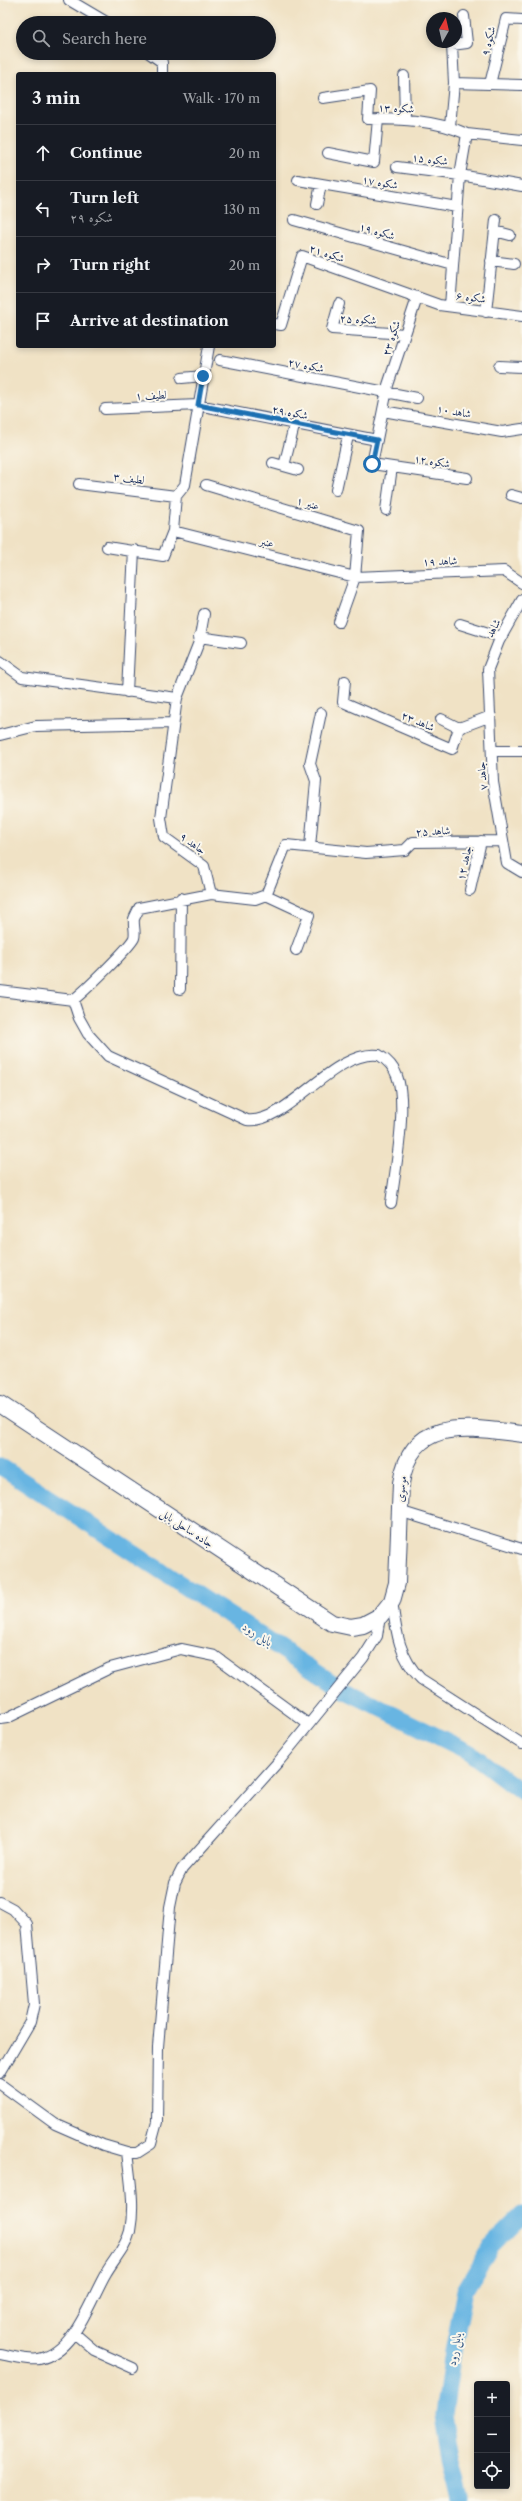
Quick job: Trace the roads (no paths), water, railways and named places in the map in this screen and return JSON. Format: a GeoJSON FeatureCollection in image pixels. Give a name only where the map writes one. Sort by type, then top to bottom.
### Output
{"type":"FeatureCollection","features":[{"type":"Feature","properties":{"kind":"main road","name":"جاده ساحلی بابل"},"geometry":{"type":"LineString","coordinates":[[0,1404],[332,1623],[344,1627],[357,1627],[380,1616]]}},
{"type":"Feature","properties":{"kind":"main road","name":"موسوی"},"geometry":{"type":"LineString","coordinates":[[380,1616],[392,1602],[397,1583],[400,1483],[405,1464],[415,1448],[430,1436],[456,1427],[522,1434]]}},
{"type":"Feature","properties":{"kind":"street"},"geometry":{"type":"LineString","coordinates":[[70,0],[96,16]]}},
{"type":"Feature","properties":{"kind":"street"},"geometry":{"type":"LineString","coordinates":[[450,126],[454,83],[452,45],[467,44],[464,16]]}},
{"type":"Feature","properties":{"kind":"street","name":"شکوه ۹"},"geometry":{"type":"LineString","coordinates":[[490,84],[506,19],[522,20]]}},
{"type":"Feature","properties":{"kind":"street"},"geometry":{"type":"LineString","coordinates":[[159,60],[162,62],[162,72]]}},
{"type":"Feature","properties":{"kind":"street"},"geometry":{"type":"LineString","coordinates":[[404,76],[405,119]]}},
{"type":"Feature","properties":{"kind":"street"},"geometry":{"type":"LineString","coordinates":[[454,83],[522,85]]}},
{"type":"Feature","properties":{"kind":"street","name":"شکوه ۱۳"},"geometry":{"type":"LineString","coordinates":[[324,98],[370,91],[368,119],[405,119],[450,126],[467,134],[522,140]]}},
{"type":"Feature","properties":{"kind":"street"},"geometry":{"type":"LineString","coordinates":[[328,153],[374,162],[378,119]]}},
{"type":"Feature","properties":{"kind":"street"},"geometry":{"type":"LineString","coordinates":[[450,306],[460,175],[467,134]]}},
{"type":"Feature","properties":{"kind":"street","name":"شکوه ۱۵"},"geometry":{"type":"LineString","coordinates":[[398,167],[460,175],[522,186]]}},
{"type":"Feature","properties":{"kind":"street","name":"شکوه ۱۷"},"geometry":{"type":"LineString","coordinates":[[298,180],[458,207]]}},
{"type":"Feature","properties":{"kind":"street"},"geometry":{"type":"LineString","coordinates":[[317,204],[321,184]]}},
{"type":"Feature","properties":{"kind":"street","name":"شکوه ۱۹"},"geometry":{"type":"LineString","coordinates":[[294,220],[453,265]]}},
{"type":"Feature","properties":{"kind":"street"},"geometry":{"type":"LineString","coordinates":[[486,312],[496,220]]}},
{"type":"Feature","properties":{"kind":"street"},"geometry":{"type":"LineString","coordinates":[[495,231],[510,235]]}},
{"type":"Feature","properties":{"kind":"street","name":"شکوه ۲۱"},"geometry":{"type":"LineString","coordinates":[[276,324],[281,325],[302,256],[417,298]]}},
{"type":"Feature","properties":{"kind":"street"},"geometry":{"type":"LineString","coordinates":[[491,261],[514,264]]}},
{"type":"Feature","properties":{"kind":"street","name":"شکوه ۶"},"geometry":{"type":"LineString","coordinates":[[417,298],[450,306],[522,316]]}},
{"type":"Feature","properties":{"kind":"street","name":"شکوه ۲۳"},"geometry":{"type":"LineString","coordinates":[[377,440],[387,389],[417,298]]}},
{"type":"Feature","properties":{"kind":"street","name":"شکوه ۲۵"},"geometry":{"type":"LineString","coordinates":[[339,304],[332,329],[405,334]]}},
{"type":"Feature","properties":{"kind":"street"},"geometry":{"type":"LineString","coordinates":[[107,547],[134,550],[163,556],[173,531],[176,496],[185,485],[209,348]]}},
{"type":"Feature","properties":{"kind":"street","name":"شکوه ۲۷"},"geometry":{"type":"LineString","coordinates":[[220,360],[387,389],[417,398]]}},
{"type":"Feature","properties":{"kind":"street"},"geometry":{"type":"LineString","coordinates":[[500,366],[522,367]]}},
{"type":"Feature","properties":{"kind":"street"},"geometry":{"type":"LineString","coordinates":[[182,378],[203,376]]}},
{"type":"Feature","properties":{"kind":"street","name":"لطیف ۱"},"geometry":{"type":"LineString","coordinates":[[105,408],[198,405]]}},
{"type":"Feature","properties":{"kind":"street","name":"شکوه ۲۹"},"geometry":{"type":"LineString","coordinates":[[198,405],[294,426],[377,440]]}},
{"type":"Feature","properties":{"kind":"street","name":"شاهد ۱۰"},"geometry":{"type":"LineString","coordinates":[[383,411],[502,432],[522,428]]}},
{"type":"Feature","properties":{"kind":"street"},"geometry":{"type":"LineString","coordinates":[[284,466],[294,426]]}},
{"type":"Feature","properties":{"kind":"street"},"geometry":{"type":"LineString","coordinates":[[336,490],[348,436]]}},
{"type":"Feature","properties":{"kind":"street","name":"شکوه ۱۲"},"geometry":{"type":"LineString","coordinates":[[377,440],[372,464],[467,478]]}},
{"type":"Feature","properties":{"kind":"street"},"geometry":{"type":"LineString","coordinates":[[273,463],[298,470]]}},
{"type":"Feature","properties":{"kind":"street"},"geometry":{"type":"LineString","coordinates":[[386,510],[392,467]]}},
{"type":"Feature","properties":{"kind":"street","name":"لطیف ۳"},"geometry":{"type":"LineString","coordinates":[[79,484],[176,496]]}},
{"type":"Feature","properties":{"kind":"street","name":"عنیر ۱"},"geometry":{"type":"LineString","coordinates":[[206,485],[359,531],[355,577]]}},
{"type":"Feature","properties":{"kind":"street"},"geometry":{"type":"LineString","coordinates":[[511,495],[522,498]]}},
{"type":"Feature","properties":{"kind":"street","name":"عنبر"},"geometry":{"type":"LineString","coordinates":[[173,531],[355,577]]}},
{"type":"Feature","properties":{"kind":"street"},"geometry":{"type":"LineString","coordinates":[[127,692],[134,550]]}},
{"type":"Feature","properties":{"kind":"street","name":"شاهد ۱۹"},"geometry":{"type":"LineString","coordinates":[[355,577],[504,571],[522,583]]}},
{"type":"Feature","properties":{"kind":"street"},"geometry":{"type":"LineString","coordinates":[[339,622],[355,577]]}},
{"type":"Feature","properties":{"kind":"street","name":"شاهد"},"geometry":{"type":"LineString","coordinates":[[488,670],[501,637],[522,600]]}},
{"type":"Feature","properties":{"kind":"street"},"geometry":{"type":"LineString","coordinates":[[0,735],[36,726],[173,723],[176,698],[199,637],[204,614]]}},
{"type":"Feature","properties":{"kind":"street"},"geometry":{"type":"LineString","coordinates":[[460,624],[501,637]]}},
{"type":"Feature","properties":{"kind":"street"},"geometry":{"type":"LineString","coordinates":[[199,637],[241,643]]}},
{"type":"Feature","properties":{"kind":"street"},"geometry":{"type":"LineString","coordinates":[[0,661],[22,677],[176,698]]}},
{"type":"Feature","properties":{"kind":"street","name":"جاهد ۷"},"geometry":{"type":"LineString","coordinates":[[488,670],[493,782],[507,863],[522,872]]}},
{"type":"Feature","properties":{"kind":"street","name":"شاهد ۲۳"},"geometry":{"type":"LineString","coordinates":[[345,681],[343,702],[452,749],[459,728]]}},
{"type":"Feature","properties":{"kind":"street"},"geometry":{"type":"LineString","coordinates":[[310,847],[316,781],[310,764],[321,713]]}},
{"type":"Feature","properties":{"kind":"street"},"geometry":{"type":"LineString","coordinates":[[441,719],[459,728],[490,716]]}},
{"type":"Feature","properties":{"kind":"street","name":"جاهد ۹"},"geometry":{"type":"LineString","coordinates":[[173,723],[161,818],[164,837],[204,866],[211,894]]}},
{"type":"Feature","properties":{"kind":"street"},"geometry":{"type":"LineString","coordinates":[[492,751],[522,751]]}},
{"type":"Feature","properties":{"kind":"street","name":"جاهد ۱۲"},"geometry":{"type":"LineString","coordinates":[[470,890],[481,841]]}},
{"type":"Feature","properties":{"kind":"street","name":"شاهد ۲۵"},"geometry":{"type":"LineString","coordinates":[[266,895],[286,846],[366,853],[405,850],[413,842],[503,841]]}},
{"type":"Feature","properties":{"kind":"street"},"geometry":{"type":"LineString","coordinates":[[0,992],[73,1000],[82,994],[112,961],[129,948],[135,936],[134,919],[139,908],[182,898],[211,894],[255,899],[266,895],[309,915],[296,950]]}},
{"type":"Feature","properties":{"kind":"street"},"geometry":{"type":"LineString","coordinates":[[180,989],[182,898]]}},
{"type":"Feature","properties":{"kind":"street"},"geometry":{"type":"LineString","coordinates":[[73,1000],[79,1018],[88,1034],[108,1056],[247,1120],[255,1121],[270,1115],[336,1070],[357,1058],[372,1054],[386,1059],[397,1076],[401,1112],[392,1203]]}},
{"type":"Feature","properties":{"kind":"street"},"geometry":{"type":"LineString","coordinates":[[400,1511],[522,1549]]}},
{"type":"Feature","properties":{"kind":"street"},"geometry":{"type":"LineString","coordinates":[[392,1602],[398,1643],[411,1670],[421,1680],[522,1744]]}},
{"type":"Feature","properties":{"kind":"street"},"geometry":{"type":"LineString","coordinates":[[0,2084],[55,2124],[127,2152],[138,2153],[151,2144],[157,2122],[161,1991],[170,1907],[176,1883],[182,1869],[279,1761],[363,1658],[377,1636],[380,1616]]}},
{"type":"Feature","properties":{"kind":"street"},"geometry":{"type":"LineString","coordinates":[[0,1719],[7,1718],[110,1668],[181,1649],[215,1656],[308,1724]]}},
{"type":"Feature","properties":{"kind":"street"},"geometry":{"type":"LineString","coordinates":[[0,1902],[13,1908],[27,1924],[34,2004],[30,2022],[0,2073]]}},
{"type":"Feature","properties":{"kind":"street"},"geometry":{"type":"LineString","coordinates":[[0,2354],[38,2359],[50,2356],[74,2333],[106,2272],[123,2249],[129,2233],[133,2209],[127,2152]]}},
{"type":"Feature","properties":{"kind":"street"},"geometry":{"type":"LineString","coordinates":[[74,2333],[95,2351],[132,2368]]}},
{"type":"Feature","properties":{"kind":"waterway","name":"بابل رود"},"geometry":{"type":"LineString","coordinates":[[0,1466],[344,1690],[469,1752],[522,1792]]}},
{"type":"Feature","properties":{"kind":"waterway","name":"بابل رود"},"geometry":{"type":"LineString","coordinates":[[461,2501],[451,2460],[444,2415],[453,2351],[465,2290],[491,2246],[522,2215]]}}]}
